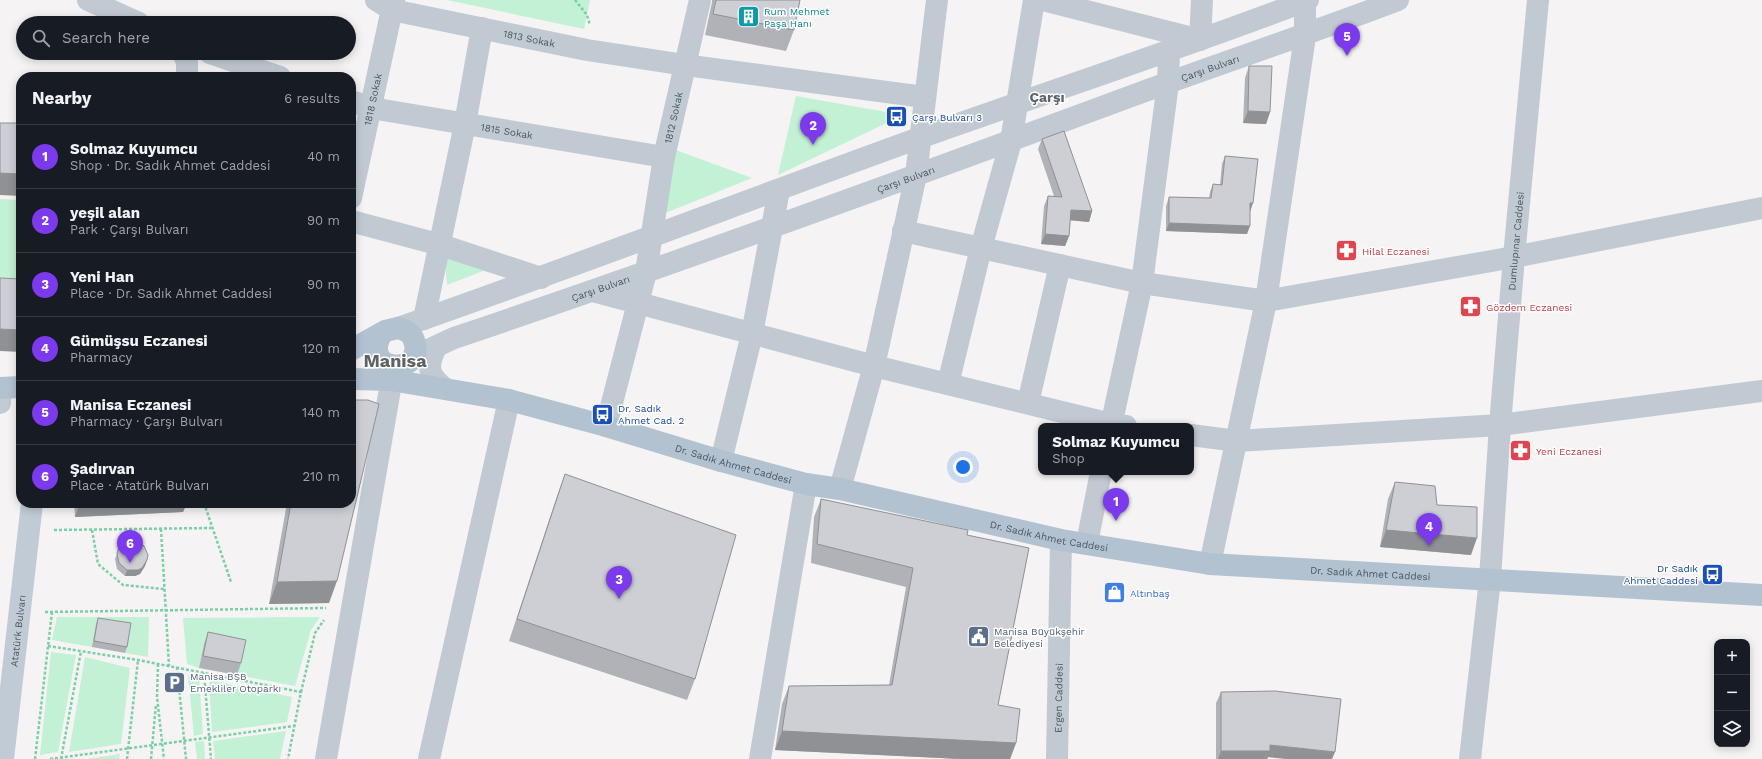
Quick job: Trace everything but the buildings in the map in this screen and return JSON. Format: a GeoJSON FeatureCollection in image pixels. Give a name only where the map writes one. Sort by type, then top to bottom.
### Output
{"type":"FeatureCollection","features":[{"type":"Feature","properties":{"kind":"main road"},"geometry":{"type":"LineString","coordinates":[[356,348],[389,331],[410,333],[414,338],[415,352],[399,368],[385,363],[377,352],[376,346],[389,331]]}},
{"type":"Feature","properties":{"kind":"main road","name":"Dr. Sadık Ahmet Caddesi"},"geometry":{"type":"LineString","coordinates":[[356,378],[399,368],[444,388],[509,400],[606,426],[721,461],[806,484],[840,489],[1061,540],[1210,564],[1762,595]]}},
{"type":"Feature","properties":{"kind":"main road","name":"Atatürk Bulvarı"},"geometry":{"type":"LineString","coordinates":[[3,759],[31,508]]}},
{"type":"Feature","properties":{"kind":"street"},"geometry":{"type":"LineString","coordinates":[[88,0],[112,5],[128,16]]}},
{"type":"Feature","properties":{"kind":"street","name":"1812 Sokak"},"geometry":{"type":"LineString","coordinates":[[606,426],[646,272],[664,157],[700,0]]}},
{"type":"Feature","properties":{"kind":"street"},"geometry":{"type":"LineString","coordinates":[[840,489],[874,366],[916,175],[924,97],[937,0]]}},
{"type":"Feature","properties":{"kind":"street"},"geometry":{"type":"LineString","coordinates":[[948,384],[981,248],[1011,141],[1034,0]]}},
{"type":"Feature","properties":{"kind":"street"},"geometry":{"type":"LineString","coordinates":[[1043,0],[1200,40]]}},
{"type":"Feature","properties":{"kind":"street"},"geometry":{"type":"LineString","coordinates":[[1200,40],[1202,0]]}},
{"type":"Feature","properties":{"kind":"street"},"geometry":{"type":"LineString","coordinates":[[389,331],[541,278],[921,137],[1169,52],[1307,0],[1305,36],[1266,301],[1210,564]]}},
{"type":"Feature","properties":{"kind":"street","name":"Çarşı Bulvarı"},"geometry":{"type":"LineString","coordinates":[[399,368],[454,338],[593,291],[773,227],[1168,83],[1305,36],[1398,0]]}},
{"type":"Feature","properties":{"kind":"street","name":"Dumlupınar Caddesi"},"geometry":{"type":"LineString","coordinates":[[1470,759],[1490,579],[1500,425],[1538,0]]}},
{"type":"Feature","properties":{"kind":"street","name":"1813 Sokak"},"geometry":{"type":"LineString","coordinates":[[388,4],[482,28],[587,50],[685,65],[924,97]]}},
{"type":"Feature","properties":{"kind":"street","name":"1818 Sokak"},"geometry":{"type":"LineString","coordinates":[[356,152],[361,105],[388,4]]}},
{"type":"Feature","properties":{"kind":"street"},"geometry":{"type":"LineString","coordinates":[[424,318],[441,245],[482,28]]}},
{"type":"Feature","properties":{"kind":"street"},"geometry":{"type":"LineString","coordinates":[[1116,423],[1142,283],[1168,83],[1169,52]]}},
{"type":"Feature","properties":{"kind":"street"},"geometry":{"type":"LineString","coordinates":[[186,60],[187,72]]}},
{"type":"Feature","properties":{"kind":"street"},"geometry":{"type":"LineString","coordinates":[[230,60],[265,72]]}},
{"type":"Feature","properties":{"kind":"street","name":"1815 Sokak"},"geometry":{"type":"LineString","coordinates":[[361,105],[664,157]]}},
{"type":"Feature","properties":{"kind":"street"},"geometry":{"type":"LineString","coordinates":[[721,461],[752,334],[779,190]]}},
{"type":"Feature","properties":{"kind":"street"},"geometry":{"type":"LineString","coordinates":[[903,230],[1142,283],[1266,301],[1514,257],[1762,208]]}},
{"type":"Feature","properties":{"kind":"street"},"geometry":{"type":"LineString","coordinates":[[356,222],[441,245],[541,278]]}},
{"type":"Feature","properties":{"kind":"street"},"geometry":{"type":"LineString","coordinates":[[1028,403],[1060,265]]}},
{"type":"Feature","properties":{"kind":"street"},"geometry":{"type":"LineString","coordinates":[[593,291],[874,366],[1108,423]]}},
{"type":"Feature","properties":{"kind":"street"},"geometry":{"type":"LineString","coordinates":[[436,347],[431,359],[430,368],[435,380],[444,388]]}},
{"type":"Feature","properties":{"kind":"street"},"geometry":{"type":"LineString","coordinates":[[326,759],[399,368]]}},
{"type":"Feature","properties":{"kind":"street"},"geometry":{"type":"LineString","coordinates":[[1194,435],[1237,441],[1500,425],[1762,391]]}},
{"type":"Feature","properties":{"kind":"street"},"geometry":{"type":"LineString","coordinates":[[429,759],[509,400]]}},
{"type":"Feature","properties":{"kind":"street"},"geometry":{"type":"LineString","coordinates":[[1087,544],[1100,475]]}},
{"type":"Feature","properties":{"kind":"street"},"geometry":{"type":"LineString","coordinates":[[760,759],[806,484]]}},
{"type":"Feature","properties":{"kind":"street","name":"Ergen Caddesi"},"geometry":{"type":"LineString","coordinates":[[1057,759],[1061,540]]}},
{"type":"Feature","properties":{"kind":"path"},"geometry":{"type":"LineString","coordinates":[[205,508],[211,528],[231,582]]}},
{"type":"Feature","properties":{"kind":"path"},"geometry":{"type":"LineString","coordinates":[[29,530],[211,528]]}},
{"type":"Feature","properties":{"kind":"path"},"geometry":{"type":"LineString","coordinates":[[161,529],[169,666]]}},
{"type":"Feature","properties":{"kind":"path"},"geometry":{"type":"LineString","coordinates":[[92,530],[98,564],[123,585],[164,589]]}},
{"type":"Feature","properties":{"kind":"path"},"geometry":{"type":"LineString","coordinates":[[35,759],[52,612],[332,608]]}},
{"type":"Feature","properties":{"kind":"path"},"geometry":{"type":"LineString","coordinates":[[288,759],[301,692],[315,633],[328,614]]}},
{"type":"Feature","properties":{"kind":"path"},"geometry":{"type":"LineString","coordinates":[[48,646],[177,667],[301,692]]}},
{"type":"Feature","properties":{"kind":"path"},"geometry":{"type":"LineString","coordinates":[[62,758],[81,651]]}},
{"type":"Feature","properties":{"kind":"path"},"geometry":{"type":"LineString","coordinates":[[127,759],[138,660]]}},
{"type":"Feature","properties":{"kind":"path"},"geometry":{"type":"LineString","coordinates":[[151,759],[157,697],[158,664]]}},
{"type":"Feature","properties":{"kind":"path"},"geometry":{"type":"LineString","coordinates":[[177,667],[186,759]]}},
{"type":"Feature","properties":{"kind":"path"},"geometry":{"type":"LineString","coordinates":[[204,673],[211,759]]}},
{"type":"Feature","properties":{"kind":"path"},"geometry":{"type":"LineString","coordinates":[[157,697],[164,759]]}},
{"type":"Feature","properties":{"kind":"path"},"geometry":{"type":"LineString","coordinates":[[50,759],[294,726]]}},
{"type":"Feature","properties":{"kind":"green space"},"geometry":{"type":"Polygon","coordinates":[[[447,0],[590,0],[584,29],[447,0]]]}},
{"type":"Feature","properties":{"kind":"green space"},"geometry":{"type":"Polygon","coordinates":[[[796,96],[903,115],[778,175],[796,96]]]}},
{"type":"Feature","properties":{"kind":"green space"},"geometry":{"type":"Polygon","coordinates":[[[673,149],[752,178],[663,214],[673,149]]]}},
{"type":"Feature","properties":{"kind":"green space"},"geometry":{"type":"Polygon","coordinates":[[[0,199],[16,200],[16,297],[0,296],[0,199]]]}},
{"type":"Feature","properties":{"kind":"green space"},"geometry":{"type":"Polygon","coordinates":[[[444,246],[496,266],[447,285],[444,246]]]}},
{"type":"Feature","properties":{"kind":"green space"},"geometry":{"type":"Polygon","coordinates":[[[57,617],[149,617],[148,657],[125,653],[129,630],[92,647],[52,640],[57,617]]]}},
{"type":"Feature","properties":{"kind":"green space"},"geometry":{"type":"Polygon","coordinates":[[[320,617],[311,630],[295,686],[237,675],[241,652],[204,644],[199,668],[187,664],[183,618],[320,617]]]}},
{"type":"Feature","properties":{"kind":"green space"},"geometry":{"type":"Polygon","coordinates":[[[51,652],[76,655],[58,752],[40,755],[51,652]]]}},
{"type":"Feature","properties":{"kind":"green space"},"geometry":{"type":"Polygon","coordinates":[[[85,657],[130,668],[121,744],[69,752],[85,657]]]}},
{"type":"Feature","properties":{"kind":"green space"},"geometry":{"type":"Polygon","coordinates":[[[188,675],[199,677],[203,734],[194,736],[188,675]]]}},
{"type":"Feature","properties":{"kind":"green space"},"geometry":{"type":"Polygon","coordinates":[[[209,680],[292,697],[287,722],[212,732],[209,680]]]}},
{"type":"Feature","properties":{"kind":"green space"},"geometry":{"type":"Polygon","coordinates":[[[286,731],[280,759],[215,759],[213,741],[286,731]]]}},
{"type":"Feature","properties":{"kind":"green space"},"geometry":{"type":"Polygon","coordinates":[[[204,741],[205,759],[197,759],[195,742],[204,741]]]}},
{"type":"Feature","properties":{"kind":"green space"},"geometry":{"type":"Polygon","coordinates":[[[120,754],[119,759],[87,759],[120,754]]]}},
{"type":"Feature","properties":{"kind":"place","name":"Rum Mehmet Paşa Hanı"},"geometry":{"type":"Point","coordinates":[748,17]}},
{"type":"Feature","properties":{"kind":"place","name":"Manisa Eczanesi"},"geometry":{"type":"Point","coordinates":[1347,56]}},
{"type":"Feature","properties":{"kind":"place","name":"Çarşı Bulvarı 3"},"geometry":{"type":"Point","coordinates":[897,117]}},
{"type":"Feature","properties":{"kind":"place","name":"yeşil alan"},"geometry":{"type":"Point","coordinates":[813,145]}},
{"type":"Feature","properties":{"kind":"place","name":"Hilal Eczanesi"},"geometry":{"type":"Point","coordinates":[1347,251]}},
{"type":"Feature","properties":{"kind":"place","name":"Gözdem Eczanesi"},"geometry":{"type":"Point","coordinates":[1471,307]}},
{"type":"Feature","properties":{"kind":"place","name":"Dr. Sadık Ahmet Cad. 2"},"geometry":{"type":"Point","coordinates":[602,414]}},
{"type":"Feature","properties":{"kind":"place","name":"Yeni Eczanesi"},"geometry":{"type":"Point","coordinates":[1521,451]}},
{"type":"Feature","properties":{"kind":"place","name":"Solmaz Kuyumcu"},"geometry":{"type":"Point","coordinates":[1116,521]}},
{"type":"Feature","properties":{"kind":"place","name":"Gümüşsu Eczanesi"},"geometry":{"type":"Point","coordinates":[1429,546]}},
{"type":"Feature","properties":{"kind":"place","name":"Şadırvan"},"geometry":{"type":"Point","coordinates":[130,563]}},
{"type":"Feature","properties":{"kind":"place","name":"Dr Sadık Ahmet Caddesi"},"geometry":{"type":"Point","coordinates":[1713,574]}},
{"type":"Feature","properties":{"kind":"place","name":"Altınbaş"},"geometry":{"type":"Point","coordinates":[1114,593]}},
{"type":"Feature","properties":{"kind":"place","name":"Yeni Han"},"geometry":{"type":"Point","coordinates":[619,599]}},
{"type":"Feature","properties":{"kind":"place","name":"Manisa Büyükşehir Belediyesi"},"geometry":{"type":"Point","coordinates":[979,637]}},
{"type":"Feature","properties":{"kind":"place","name":"Manisa BŞB Emekliler Otoparkı"},"geometry":{"type":"Point","coordinates":[175,682]}},
{"type":"Feature","properties":{"kind":"district","name":"Çarşı"},"geometry":{"type":"Point","coordinates":[1047,97]}},
{"type":"Feature","properties":{"kind":"district","name":"Manisa"},"geometry":{"type":"Point","coordinates":[395,361]}}]}
